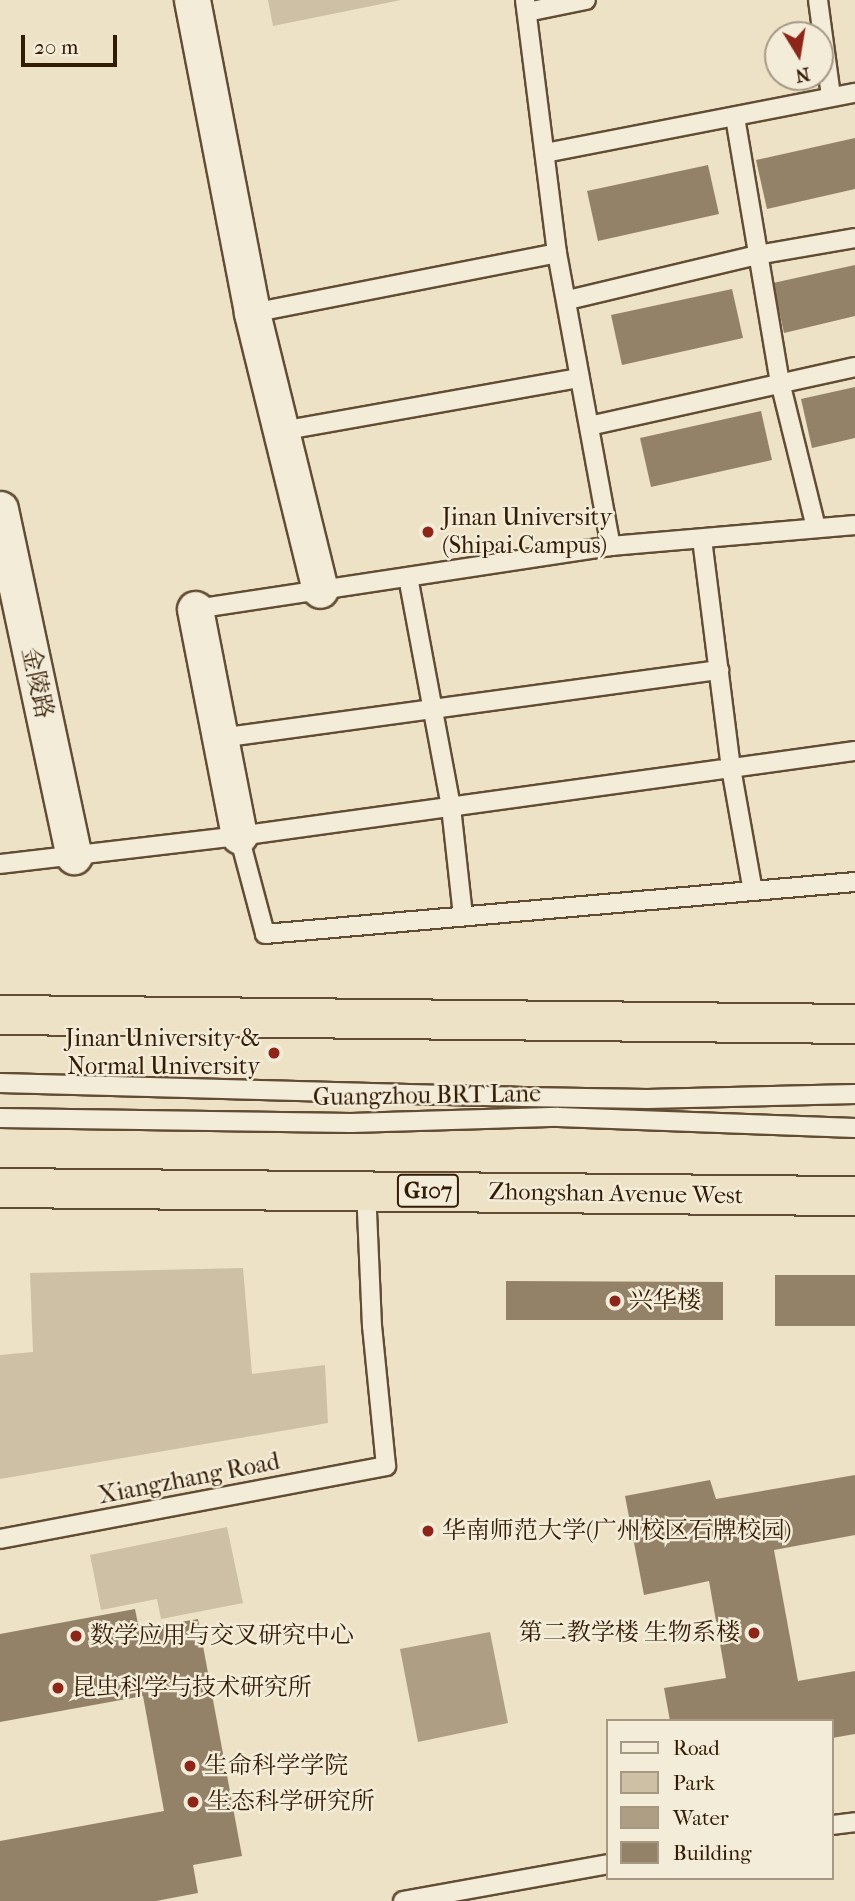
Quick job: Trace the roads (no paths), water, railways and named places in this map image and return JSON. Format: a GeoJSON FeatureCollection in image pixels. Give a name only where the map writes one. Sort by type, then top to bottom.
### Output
{"type":"FeatureCollection","features":[{"type":"Feature","properties":{"kind":"highway"},"geometry":{"type":"LineString","coordinates":[[0,1015],[855,1024]]}},
{"type":"Feature","properties":{"kind":"highway","name":"Zhongshan Avenue West"},"geometry":{"type":"LineString","coordinates":[[0,1188],[855,1196]]}},
{"type":"Feature","properties":{"kind":"street"},"geometry":{"type":"LineString","coordinates":[[192,0],[252,313],[320,590]]}},
{"type":"Feature","properties":{"kind":"street","name":"金陵路"},"geometry":{"type":"LineString","coordinates":[[0,509],[74,856]]}},
{"type":"Feature","properties":{"kind":"street"},"geometry":{"type":"LineString","coordinates":[[195,609],[239,836]]}},
{"type":"Feature","properties":{"kind":"lane"},"geometry":{"type":"LineString","coordinates":[[586,0],[526,6],[557,253],[568,300],[579,378],[611,547]]}},
{"type":"Feature","properties":{"kind":"lane"},"geometry":{"type":"LineString","coordinates":[[818,0],[831,96]]}},
{"type":"Feature","properties":{"kind":"lane"},"geometry":{"type":"LineString","coordinates":[[545,153],[855,93]]}},
{"type":"Feature","properties":{"kind":"lane"},"geometry":{"type":"LineString","coordinates":[[735,117],[780,382],[816,528]]}},
{"type":"Feature","properties":{"kind":"lane"},"geometry":{"type":"LineString","coordinates":[[568,300],[757,255],[855,238]]}},
{"type":"Feature","properties":{"kind":"lane"},"geometry":{"type":"LineString","coordinates":[[252,313],[557,253]]}},
{"type":"Feature","properties":{"kind":"lane"},"geometry":{"type":"LineString","coordinates":[[589,426],[855,367]]}},
{"type":"Feature","properties":{"kind":"lane"},"geometry":{"type":"LineString","coordinates":[[281,431],[579,378]]}},
{"type":"Feature","properties":{"kind":"lane"},"geometry":{"type":"LineString","coordinates":[[195,609],[611,547],[855,525]]}},
{"type":"Feature","properties":{"kind":"lane"},"geometry":{"type":"LineString","coordinates":[[702,538],[731,768],[753,891]]}},
{"type":"Feature","properties":{"kind":"lane"},"geometry":{"type":"LineString","coordinates":[[408,577],[451,807],[463,916]]}},
{"type":"Feature","properties":{"kind":"lane"},"geometry":{"type":"LineString","coordinates":[[220,738],[719,670]]}},
{"type":"Feature","properties":{"kind":"lane"},"geometry":{"type":"LineString","coordinates":[[0,864],[239,836],[855,751]]}},
{"type":"Feature","properties":{"kind":"lane"},"geometry":{"type":"LineString","coordinates":[[239,836],[265,934],[855,882]]}},
{"type":"Feature","properties":{"kind":"lane","name":"Guangzhou BRT Lane"},"geometry":{"type":"LineString","coordinates":[[0,1083],[524,1097],[855,1094]]}},
{"type":"Feature","properties":{"kind":"lane","name":"Guangzhou BRT Lane"},"geometry":{"type":"LineString","coordinates":[[0,1118],[351,1124],[558,1118],[855,1128]]}},
{"type":"Feature","properties":{"kind":"lane","name":"Xiangzhang Road"},"geometry":{"type":"LineString","coordinates":[[0,1539],[386,1466],[372,1326],[366,1190]]}},
{"type":"Feature","properties":{"kind":"lane"},"geometry":{"type":"LineString","coordinates":[[834,1825],[855,1822]]}},
{"type":"Feature","properties":{"kind":"lane"},"geometry":{"type":"LineString","coordinates":[[403,1901],[606,1864]]}},
{"type":"Feature","properties":{"kind":"water"},"geometry":{"type":"Polygon","coordinates":[[[490,1632],[508,1723],[418,1742],[400,1649],[490,1632]]]}},
{"type":"Feature","properties":{"kind":"place","name":"Jinan University (Shipai Campus)"},"geometry":{"type":"Point","coordinates":[428,532]}},
{"type":"Feature","properties":{"kind":"place","name":"Jinan University & Normal University"},"geometry":{"type":"Point","coordinates":[274,1053]}},
{"type":"Feature","properties":{"kind":"place","name":"兴华楼"},"geometry":{"type":"Point","coordinates":[615,1301]}},
{"type":"Feature","properties":{"kind":"place","name":"华南师范大学(广州校区石牌校园)"},"geometry":{"type":"Point","coordinates":[428,1531]}},
{"type":"Feature","properties":{"kind":"place","name":"第二教学楼 生物系楼"},"geometry":{"type":"Point","coordinates":[754,1633]}},
{"type":"Feature","properties":{"kind":"place","name":"数学应用与交叉研究中心"},"geometry":{"type":"Point","coordinates":[76,1636]}},
{"type":"Feature","properties":{"kind":"place","name":"昆虫科学与技术研究所"},"geometry":{"type":"Point","coordinates":[58,1688]}},
{"type":"Feature","properties":{"kind":"place","name":"生命科学学院"},"geometry":{"type":"Point","coordinates":[190,1766]}},
{"type":"Feature","properties":{"kind":"place","name":"生态科学研究所"},"geometry":{"type":"Point","coordinates":[193,1802]}}]}
